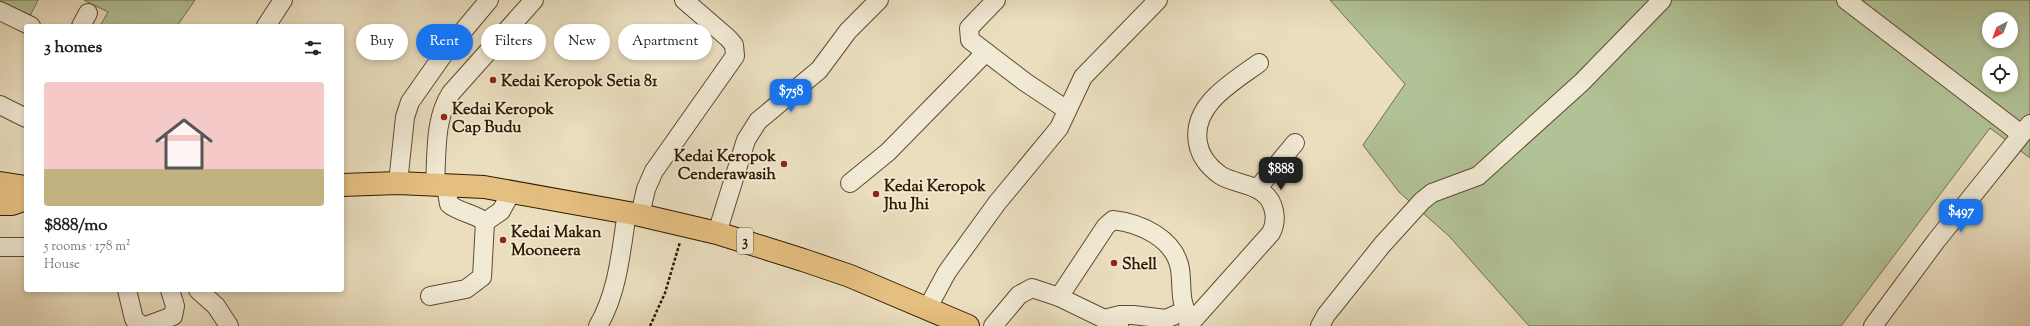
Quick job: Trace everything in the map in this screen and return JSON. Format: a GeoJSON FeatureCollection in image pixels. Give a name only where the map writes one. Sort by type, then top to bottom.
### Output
{"type":"FeatureCollection","features":[{"type":"Feature","properties":{"kind":"highway"},"geometry":{"type":"LineString","coordinates":[[0,183],[24,187]]}},
{"type":"Feature","properties":{"kind":"highway","name":"3"},"geometry":{"type":"LineString","coordinates":[[344,184],[398,183],[484,187],[634,213],[718,233],[850,276],[968,326]]}},
{"type":"Feature","properties":{"kind":"highway"},"geometry":{"type":"LineString","coordinates":[[0,204],[12,204],[24,201]]}},
{"type":"Feature","properties":{"kind":"street"},"geometry":{"type":"LineString","coordinates":[[267,24],[283,0]]}},
{"type":"Feature","properties":{"kind":"street"},"geometry":{"type":"LineString","coordinates":[[398,183],[405,117],[410,102],[443,55],[489,0]]}},
{"type":"Feature","properties":{"kind":"street"},"geometry":{"type":"LineString","coordinates":[[485,222],[478,216],[455,209],[449,204],[440,185],[439,127],[443,104],[451,93],[534,0]]}},
{"type":"Feature","properties":{"kind":"street"},"geometry":{"type":"LineString","coordinates":[[598,326],[611,299],[634,213],[654,171],[735,56],[734,45],[728,38],[684,0]]}},
{"type":"Feature","properties":{"kind":"street"},"geometry":{"type":"LineString","coordinates":[[718,233],[746,140],[758,121],[819,70],[848,30],[879,0]]}},
{"type":"Feature","properties":{"kind":"street"},"geometry":{"type":"LineString","coordinates":[[996,0],[969,28],[970,40],[1024,82],[1067,110]]}},
{"type":"Feature","properties":{"kind":"street"},"geometry":{"type":"LineString","coordinates":[[927,309],[947,272],[997,203],[1058,128],[1083,77],[1158,0]]}},
{"type":"Feature","properties":{"kind":"street"},"geometry":{"type":"LineString","coordinates":[[1320,326],[1326,315],[1382,245],[1422,201],[1432,193],[1478,176],[1582,82],[1662,0]]}},
{"type":"Feature","properties":{"kind":"street"},"geometry":{"type":"LineString","coordinates":[[1846,0],[2025,129],[1936,241],[1873,326]]}},
{"type":"Feature","properties":{"kind":"street"},"geometry":{"type":"LineString","coordinates":[[0,10],[27,24]]}},
{"type":"Feature","properties":{"kind":"street"},"geometry":{"type":"LineString","coordinates":[[850,183],[888,152],[986,52]]}},
{"type":"Feature","properties":{"kind":"street"},"geometry":{"type":"LineString","coordinates":[[993,326],[1019,295],[1032,288],[1058,297],[1111,322],[1133,315],[1166,319],[1188,319],[1271,233],[1275,225],[1272,205],[1268,198],[1257,189],[1233,182],[1211,168],[1199,149],[1196,131],[1199,119],[1204,110],[1224,88],[1259,63]]}},
{"type":"Feature","properties":{"kind":"street"},"geometry":{"type":"LineString","coordinates":[[0,105],[24,117]]}},
{"type":"Feature","properties":{"kind":"street"},"geometry":{"type":"LineString","coordinates":[[1257,189],[1295,143]]}},
{"type":"Feature","properties":{"kind":"street"},"geometry":{"type":"LineString","coordinates":[[485,222],[501,211],[512,192]]}},
{"type":"Feature","properties":{"kind":"street"},"geometry":{"type":"LineString","coordinates":[[1058,297],[1106,226],[1113,220],[1154,234],[1168,244],[1176,254],[1180,269],[1181,299],[1188,319]]}},
{"type":"Feature","properties":{"kind":"street"},"geometry":{"type":"LineString","coordinates":[[430,296],[466,289],[479,281],[482,277],[485,222]]}},
{"type":"Feature","properties":{"kind":"street"},"geometry":{"type":"LineString","coordinates":[[0,247],[24,247]]}},
{"type":"Feature","properties":{"kind":"street"},"geometry":{"type":"LineString","coordinates":[[127,292],[134,319],[142,326]]}},
{"type":"Feature","properties":{"kind":"street"},"geometry":{"type":"LineString","coordinates":[[146,326],[173,321],[175,306],[171,292]]}},
{"type":"Feature","properties":{"kind":"street"},"geometry":{"type":"LineString","coordinates":[[200,292],[216,306],[229,326]]}},
{"type":"Feature","properties":{"kind":"path"},"geometry":{"type":"LineString","coordinates":[[650,326],[665,293],[684,226]]}},
{"type":"Feature","properties":{"kind":"green space"},"geometry":{"type":"Polygon","coordinates":[[[0,0],[38,0],[29,18],[0,3],[0,0]]]}},
{"type":"Feature","properties":{"kind":"green space"},"geometry":{"type":"Polygon","coordinates":[[[84,0],[195,0],[178,24],[101,24],[108,12],[84,0]]]}},
{"type":"Feature","properties":{"kind":"green space"},"geometry":{"type":"Polygon","coordinates":[[[1330,0],[2030,0],[2030,158],[1990,128],[1841,326],[1529,326],[1449,236],[1399,192],[1363,145],[1405,84],[1330,0]]]}},
{"type":"Feature","properties":{"kind":"place","name":"Kedai Keropok Setia 81"},"geometry":{"type":"Point","coordinates":[493,80]}},
{"type":"Feature","properties":{"kind":"place","name":"Kedai Keropok Cap Budu"},"geometry":{"type":"Point","coordinates":[444,117]}},
{"type":"Feature","properties":{"kind":"place","name":"Kedai Keropok Cenderawasih"},"geometry":{"type":"Point","coordinates":[784,164]}},
{"type":"Feature","properties":{"kind":"place","name":"Kedai Keropok Jhu Jhi"},"geometry":{"type":"Point","coordinates":[876,194]}},
{"type":"Feature","properties":{"kind":"place","name":"Kedai Makan Mooneera"},"geometry":{"type":"Point","coordinates":[503,240]}},
{"type":"Feature","properties":{"kind":"place","name":"Shell"},"geometry":{"type":"Point","coordinates":[1114,263]}}]}
